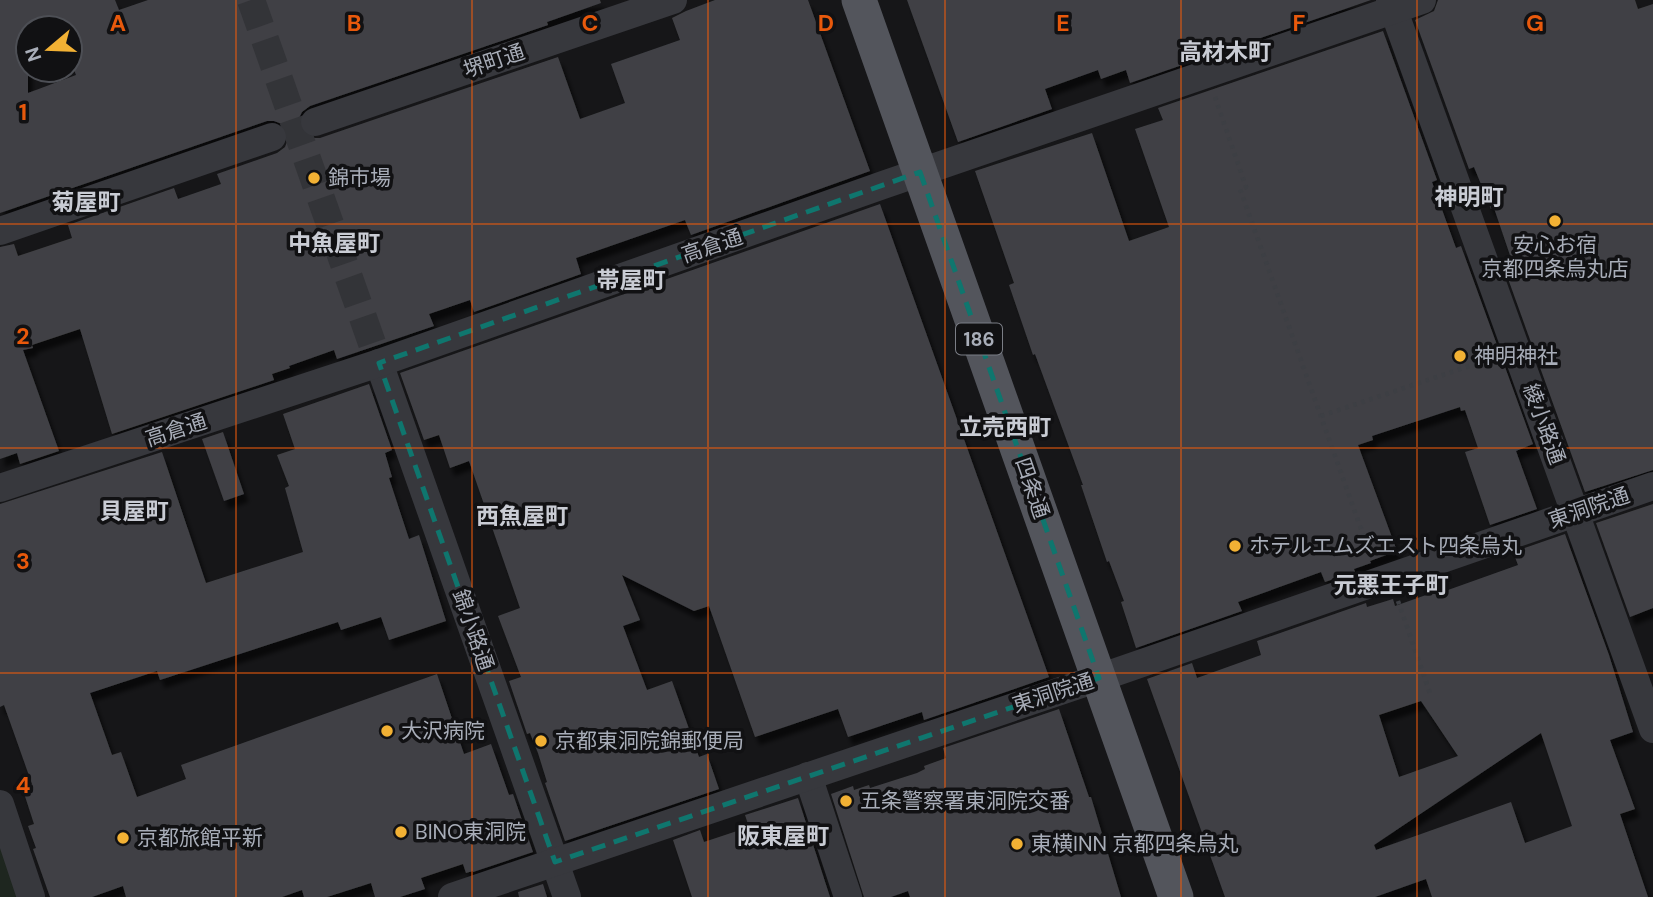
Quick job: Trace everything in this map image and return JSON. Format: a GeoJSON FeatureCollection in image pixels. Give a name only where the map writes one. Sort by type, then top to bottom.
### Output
{"type":"FeatureCollection","features":[{"type":"Feature","properties":{"kind":"main road","name":"四条通"},"geometry":{"type":"LineString","coordinates":[[859,0],[1176,897]]}},
{"type":"Feature","properties":{"kind":"street","name":"堺町通"},"geometry":{"type":"LineString","coordinates":[[315,122],[673,0]]}},
{"type":"Feature","properties":{"kind":"street","name":"高倉通"},"geometry":{"type":"LineString","coordinates":[[0,488],[379,363],[1207,74],[1392,5],[1422,0]]}},
{"type":"Feature","properties":{"kind":"street","name":"綾小路通"},"geometry":{"type":"LineString","coordinates":[[1392,5],[1653,729]]}},
{"type":"Feature","properties":{"kind":"street"},"geometry":{"type":"LineString","coordinates":[[0,231],[272,137]]}},
{"type":"Feature","properties":{"kind":"street","name":"錦小路通"},"geometry":{"type":"LineString","coordinates":[[379,363],[567,897]]}},
{"type":"Feature","properties":{"kind":"street","name":"東洞院通"},"geometry":{"type":"LineString","coordinates":[[452,897],[1099,678],[1653,486]]}},
{"type":"Feature","properties":{"kind":"street"},"geometry":{"type":"LineString","coordinates":[[808,776],[848,897]]}},
{"type":"Feature","properties":{"kind":"street"},"geometry":{"type":"LineString","coordinates":[[0,804],[31,897]]}},
{"type":"Feature","properties":{"kind":"path"},"geometry":{"type":"LineString","coordinates":[[1207,74],[1246,187],[1240,190],[1321,416],[1431,696]]}},
{"type":"Feature","properties":{"kind":"path"},"geometry":{"type":"LineString","coordinates":[[1321,416],[1517,349]]}},
{"type":"Feature","properties":{"kind":"highlighted area"},"geometry":{"type":"Polygon","coordinates":[[[920,172],[1099,678],[555,862],[379,363],[920,172]]]}},
{"type":"Feature","properties":{"kind":"shaded area"},"geometry":{"type":"Polygon","coordinates":[[[0,842],[19,897],[0,897],[0,842]]]}},
{"type":"Feature","properties":{"kind":"building"},"geometry":{"type":"Polygon","coordinates":[[[0,0],[115,0],[119,10],[148,0],[600,0],[601,3],[547,22],[548,25],[310,106],[302,112],[299,127],[305,135],[320,138],[558,57],[580,119],[625,103],[611,64],[680,40],[672,18],[715,0],[808,0],[870,171],[691,235],[685,220],[576,258],[581,274],[474,312],[470,300],[429,314],[434,326],[337,359],[334,350],[272,374],[274,380],[112,434],[80,329],[23,350],[59,451],[20,464],[17,453],[0,459],[0,247],[14,244],[18,256],[72,238],[68,225],[174,188],[178,199],[221,184],[217,174],[277,153],[285,147],[287,131],[282,124],[267,121],[0,213],[0,0]]]}},
{"type":"Feature","properties":{"kind":"building"},"geometry":{"type":"Polygon","coordinates":[[[907,0],[1371,0],[1130,83],[1126,70],[1101,79],[1098,70],[1045,89],[1052,109],[958,142],[907,0]]]}},
{"type":"Feature","properties":{"kind":"building"},"geometry":{"type":"Polygon","coordinates":[[[1438,0],[1635,0],[1638,9],[1653,4],[1653,470],[1585,492],[1506,273],[1515,270],[1494,208],[1491,209],[1474,167],[1469,169],[1415,20],[1434,11],[1438,0]]]}},
{"type":"Feature","properties":{"kind":"building"},"geometry":{"type":"Polygon","coordinates":[[[1383,31],[1437,180],[1432,182],[1456,248],[1461,246],[1533,444],[1516,451],[1537,509],[1490,525],[1465,452],[1478,448],[1465,410],[1461,411],[1460,407],[1372,436],[1373,440],[1358,445],[1397,551],[1354,569],[1355,572],[1325,582],[1321,572],[1238,602],[1242,611],[1136,648],[1121,602],[1124,601],[1109,561],[1107,562],[1083,485],[1009,285],[1014,283],[975,171],[1092,133],[1129,241],[1169,227],[1135,129],[1163,120],[1158,108],[1383,31]]]}},
{"type":"Feature","properties":{"kind":"building"},"geometry":{"type":"Polygon","coordinates":[[[880,204],[1049,677],[924,720],[922,712],[848,737],[838,709],[755,737],[709,606],[694,611],[622,575],[640,620],[623,626],[647,690],[672,681],[699,757],[707,754],[719,789],[565,841],[545,783],[547,782],[538,753],[530,733],[527,734],[509,681],[521,677],[498,616],[520,608],[469,461],[450,468],[439,435],[424,440],[400,373],[880,204]]]}},
{"type":"Feature","properties":{"kind":"building"},"geometry":{"type":"Polygon","coordinates":[[[369,384],[392,450],[385,453],[392,477],[389,478],[409,539],[419,535],[446,621],[389,640],[381,617],[341,630],[338,622],[160,680],[157,671],[90,693],[112,755],[121,752],[137,797],[186,779],[181,765],[437,674],[464,754],[491,744],[509,795],[513,794],[533,852],[473,872],[466,873],[463,864],[421,878],[425,889],[400,897],[375,897],[371,883],[327,897],[304,897],[302,890],[282,897],[126,897],[123,886],[92,897],[50,897],[28,826],[34,824],[22,787],[32,784],[4,705],[0,707],[0,504],[162,452],[206,583],[303,552],[285,488],[289,486],[277,455],[295,449],[283,414],[369,384]]]}},
{"type":"Feature","properties":{"kind":"building"},"geometry":{"type":"Polygon","coordinates":[[[223,432],[244,494],[224,501],[202,439],[223,432]]]}},
{"type":"Feature","properties":{"kind":"building"},"geometry":{"type":"Polygon","coordinates":[[[1653,504],[1653,608],[1630,617],[1596,523],[1653,504]]]}},
{"type":"Feature","properties":{"kind":"building"},"geometry":{"type":"Polygon","coordinates":[[[1565,534],[1609,655],[1633,732],[1610,740],[1635,809],[1620,814],[1648,897],[1432,897],[1426,879],[1375,897],[1225,897],[1147,679],[1192,663],[1197,678],[1261,655],[1257,641],[1366,603],[1367,607],[1393,599],[1395,606],[1426,595],[1429,587],[1438,583],[1448,590],[1518,565],[1513,552],[1565,534]],[[1421,701],[1379,715],[1399,777],[1458,756],[1421,701]],[[1541,733],[1374,845],[1376,850],[1511,802],[1525,843],[1572,826],[1541,733]]]}},
{"type":"Feature","properties":{"kind":"building"},"geometry":{"type":"Polygon","coordinates":[[[1059,709],[1091,797],[1121,897],[910,897],[908,891],[891,897],[864,897],[831,794],[853,786],[854,790],[869,785],[870,788],[917,773],[925,769],[924,766],[946,758],[943,748],[1059,709]]]}},
{"type":"Feature","properties":{"kind":"building"},"geometry":{"type":"Polygon","coordinates":[[[798,798],[830,897],[692,897],[673,840],[700,830],[704,842],[749,827],[745,815],[798,798]]]}},
{"type":"Feature","properties":{"kind":"building"},"geometry":{"type":"Polygon","coordinates":[[[543,884],[547,897],[519,897],[518,892],[543,884]]]}},
{"type":"Feature","properties":{"kind":"tunnel"},"geometry":{"type":"LineString","coordinates":[[251,0],[379,363]]}},
{"type":"Feature","properties":{"kind":"place","name":"錦市場"},"geometry":{"type":"Point","coordinates":[314,178]}},
{"type":"Feature","properties":{"kind":"place","name":"安心お宿 京都四条烏丸店"},"geometry":{"type":"Point","coordinates":[1555,221]}},
{"type":"Feature","properties":{"kind":"place","name":"神明神社"},"geometry":{"type":"Point","coordinates":[1460,356]}},
{"type":"Feature","properties":{"kind":"place","name":"ホテルエムズエスト四条烏丸"},"geometry":{"type":"Point","coordinates":[1235,546]}},
{"type":"Feature","properties":{"kind":"place","name":"大沢病院"},"geometry":{"type":"Point","coordinates":[387,731]}},
{"type":"Feature","properties":{"kind":"place","name":"京都東洞院錦郵便局"},"geometry":{"type":"Point","coordinates":[541,741]}},
{"type":"Feature","properties":{"kind":"place","name":"五条警察署東洞院交番"},"geometry":{"type":"Point","coordinates":[846,801]}},
{"type":"Feature","properties":{"kind":"place","name":"BINO東洞院"},"geometry":{"type":"Point","coordinates":[401,832]}},
{"type":"Feature","properties":{"kind":"place","name":"京都旅館平新"},"geometry":{"type":"Point","coordinates":[123,838]}},
{"type":"Feature","properties":{"kind":"place","name":"東横INN 京都四条烏丸"},"geometry":{"type":"Point","coordinates":[1017,844]}},
{"type":"Feature","properties":{"kind":"district","name":"高材木町"},"geometry":{"type":"Point","coordinates":[1225,52]}},
{"type":"Feature","properties":{"kind":"district","name":"神明町"},"geometry":{"type":"Point","coordinates":[1469,197]}},
{"type":"Feature","properties":{"kind":"district","name":"菊屋町"},"geometry":{"type":"Point","coordinates":[86,202]}},
{"type":"Feature","properties":{"kind":"district","name":"中魚屋町"},"geometry":{"type":"Point","coordinates":[334,243]}},
{"type":"Feature","properties":{"kind":"district","name":"帯屋町"},"geometry":{"type":"Point","coordinates":[631,280]}},
{"type":"Feature","properties":{"kind":"district","name":"立売西町"},"geometry":{"type":"Point","coordinates":[1005,427]}},
{"type":"Feature","properties":{"kind":"district","name":"貝屋町"},"geometry":{"type":"Point","coordinates":[134,511]}},
{"type":"Feature","properties":{"kind":"district","name":"西魚屋町"},"geometry":{"type":"Point","coordinates":[522,516]}},
{"type":"Feature","properties":{"kind":"district","name":"元悪王子町"},"geometry":{"type":"Point","coordinates":[1391,585]}},
{"type":"Feature","properties":{"kind":"district","name":"阪東屋町"},"geometry":{"type":"Point","coordinates":[783,836]}}]}
